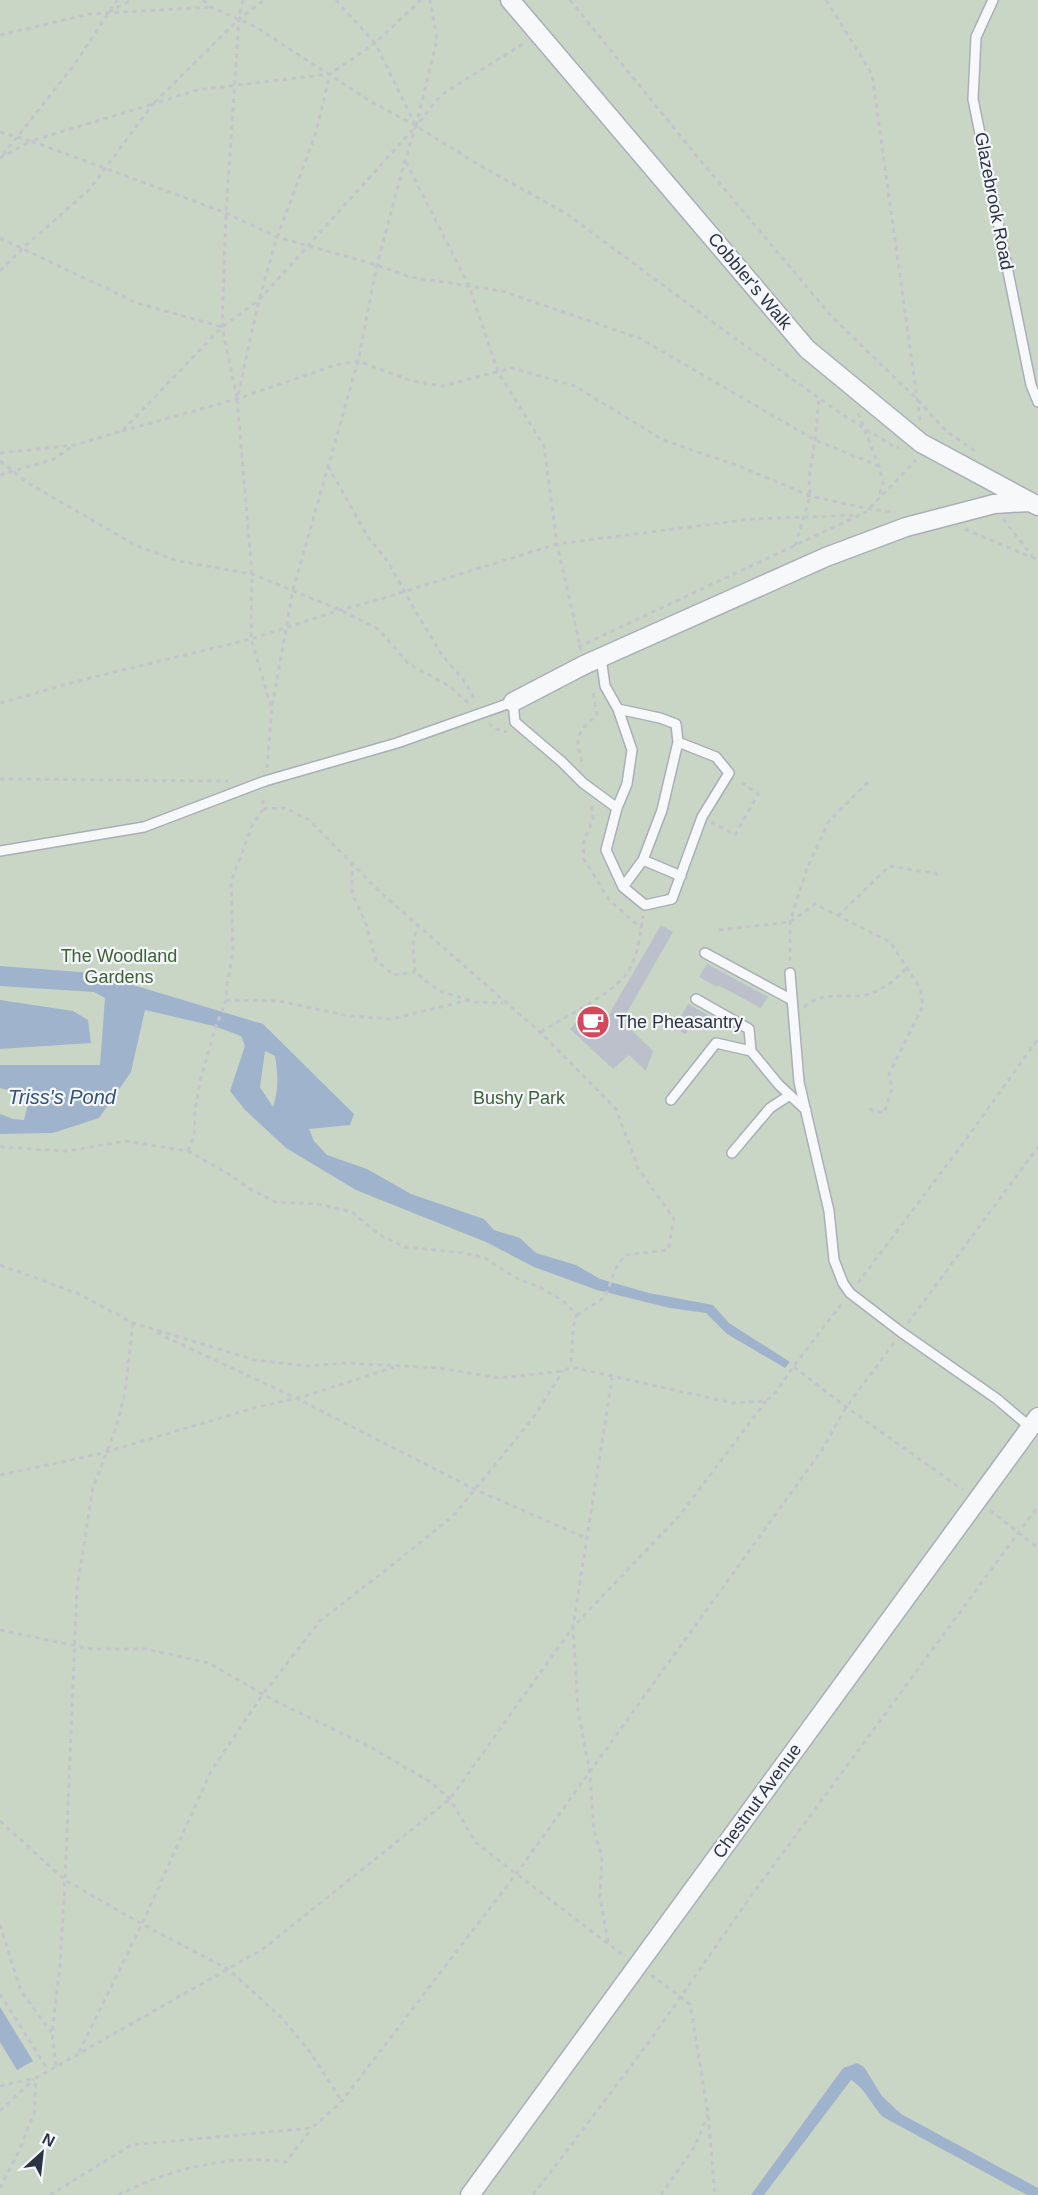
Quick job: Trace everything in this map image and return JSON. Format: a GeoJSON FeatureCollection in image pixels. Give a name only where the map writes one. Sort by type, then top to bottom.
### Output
{"type":"FeatureCollection","features":[{"type":"Feature","properties":{"kind":"street","name":"Cobbler's Walk"},"geometry":{"type":"LineString","coordinates":[[510,0],[807,349],[924,445],[1034,504]]}},
{"type":"Feature","properties":{"kind":"street"},"geometry":{"type":"LineString","coordinates":[[513,702],[601,657],[826,557],[906,527],[939,518],[994,504],[1034,504]]}},
{"type":"Feature","properties":{"kind":"street","name":"Chestnut Avenue"},"geometry":{"type":"LineString","coordinates":[[470,2191],[1034,1422]]}},
{"type":"Feature","properties":{"kind":"lane","name":"Glazebrook Road"},"geometry":{"type":"LineString","coordinates":[[993,0],[976,37],[973,99],[1031,385],[1038,402]]}},
{"type":"Feature","properties":{"kind":"lane"},"geometry":{"type":"LineString","coordinates":[[601,657],[605,686],[618,709],[632,750],[627,784],[617,808],[606,850],[623,887],[645,906],[672,899],[702,817],[729,773],[716,757],[678,742]]}},
{"type":"Feature","properties":{"kind":"lane"},"geometry":{"type":"LineString","coordinates":[[0,851],[144,827],[266,781],[398,743],[513,702],[514,722],[562,762],[583,783],[617,808]]}},
{"type":"Feature","properties":{"kind":"lane"},"geometry":{"type":"LineString","coordinates":[[618,709],[660,718],[675,724],[678,742],[662,810],[643,860],[623,887]]}},
{"type":"Feature","properties":{"kind":"lane"},"geometry":{"type":"LineString","coordinates":[[643,860],[681,876]]}},
{"type":"Feature","properties":{"kind":"lane"},"geometry":{"type":"LineString","coordinates":[[705,953],[792,1000]]}},
{"type":"Feature","properties":{"kind":"lane"},"geometry":{"type":"LineString","coordinates":[[790,973],[799,1082],[829,1211],[834,1260],[850,1293],[997,1399],[1034,1422]]}},
{"type":"Feature","properties":{"kind":"lane"},"geometry":{"type":"LineString","coordinates":[[696,999],[749,1029],[751,1051]]}},
{"type":"Feature","properties":{"kind":"lane"},"geometry":{"type":"LineString","coordinates":[[671,1100],[716,1043],[751,1051],[806,1110]]}},
{"type":"Feature","properties":{"kind":"lane"},"geometry":{"type":"LineString","coordinates":[[732,1153],[770,1108],[790,1095]]}},
{"type":"Feature","properties":{"kind":"path"},"geometry":{"type":"LineString","coordinates":[[1,157],[74,65],[117,0]]}},
{"type":"Feature","properties":{"kind":"path"},"geometry":{"type":"LineString","coordinates":[[108,13],[131,0]]}},
{"type":"Feature","properties":{"kind":"path"},"geometry":{"type":"LineString","coordinates":[[203,0],[212,7],[254,26],[370,101],[567,214],[729,334],[819,398],[896,448],[924,445]]}},
{"type":"Feature","properties":{"kind":"path"},"geometry":{"type":"LineString","coordinates":[[243,0],[239,19],[234,86],[222,327],[237,399],[252,574],[251,639],[272,707]]}},
{"type":"Feature","properties":{"kind":"path"},"geometry":{"type":"LineString","coordinates":[[0,271],[22,248],[89,190],[153,104],[239,19],[264,0]]}},
{"type":"Feature","properties":{"kind":"path"},"geometry":{"type":"LineString","coordinates":[[336,0],[375,43],[416,126]]}},
{"type":"Feature","properties":{"kind":"path"},"geometry":{"type":"LineString","coordinates":[[1,157],[31,141],[197,90],[330,74],[375,43],[422,0]]}},
{"type":"Feature","properties":{"kind":"path"},"geometry":{"type":"LineString","coordinates":[[188,1151],[194,1137],[195,1110],[200,1081],[226,1000],[232,952],[231,882],[252,826],[263,809],[272,707],[293,590],[358,362],[378,265],[438,40],[430,0]]}},
{"type":"Feature","properties":{"kind":"path"},"geometry":{"type":"LineString","coordinates":[[570,0],[832,317],[918,400],[946,431],[975,451]]}},
{"type":"Feature","properties":{"kind":"path"},"geometry":{"type":"LineString","coordinates":[[570,651],[860,515],[879,499],[924,445],[872,74],[826,0]]}},
{"type":"Feature","properties":{"kind":"path"},"geometry":{"type":"LineString","coordinates":[[0,35],[89,14],[212,7]]}},
{"type":"Feature","properties":{"kind":"path"},"geometry":{"type":"LineString","coordinates":[[122,431],[222,327],[259,300],[416,126],[441,95],[540,33]]}},
{"type":"Feature","properties":{"kind":"path"},"geometry":{"type":"LineString","coordinates":[[237,399],[259,300],[277,237],[315,136],[330,74]]}},
{"type":"Feature","properties":{"kind":"path"},"geometry":{"type":"LineString","coordinates":[[0,132],[105,167],[226,213],[277,237],[378,265],[410,277],[502,291],[639,338],[815,440],[879,466]]}},
{"type":"Feature","properties":{"kind":"path"},"geometry":{"type":"LineString","coordinates":[[405,160],[469,286],[498,372],[544,446],[557,544],[584,665]]}},
{"type":"Feature","properties":{"kind":"path"},"geometry":{"type":"LineString","coordinates":[[0,238],[137,303],[222,327]]}},
{"type":"Feature","properties":{"kind":"path"},"geometry":{"type":"LineString","coordinates":[[0,453],[75,445],[237,399],[335,365],[358,362],[412,381],[443,386],[512,368],[575,386],[663,440],[740,466],[810,496],[868,509],[902,513]]}},
{"type":"Feature","properties":{"kind":"path"},"geometry":{"type":"LineString","coordinates":[[794,547],[810,496],[809,478],[819,398]]}},
{"type":"Feature","properties":{"kind":"path"},"geometry":{"type":"LineString","coordinates":[[856,408],[879,466],[883,483],[879,499]]}},
{"type":"Feature","properties":{"kind":"path"},"geometry":{"type":"LineString","coordinates":[[0,475],[54,459],[75,445]]}},
{"type":"Feature","properties":{"kind":"path"},"geometry":{"type":"LineString","coordinates":[[0,461],[12,472],[137,546],[178,561],[252,574],[340,610],[378,629],[409,664],[449,686],[481,714]]}},
{"type":"Feature","properties":{"kind":"path"},"geometry":{"type":"LineString","coordinates":[[328,464],[368,537],[388,562],[442,654],[466,683],[481,714]]}},
{"type":"Feature","properties":{"kind":"path"},"geometry":{"type":"LineString","coordinates":[[994,504],[1001,517],[1036,559]]}},
{"type":"Feature","properties":{"kind":"path"},"geometry":{"type":"LineString","coordinates":[[0,703],[86,679],[251,639],[557,544],[752,519],[860,515]]}},
{"type":"Feature","properties":{"kind":"path"},"geometry":{"type":"LineString","coordinates":[[939,518],[1036,559]]}},
{"type":"Feature","properties":{"kind":"path"},"geometry":{"type":"LineString","coordinates":[[702,817],[735,835],[758,795],[729,773]]}},
{"type":"Feature","properties":{"kind":"path"},"geometry":{"type":"LineString","coordinates":[[0,779],[232,781]]}},
{"type":"Feature","properties":{"kind":"path"},"geometry":{"type":"LineString","coordinates":[[790,973],[790,922],[807,868],[829,821],[870,780]]}},
{"type":"Feature","properties":{"kind":"path"},"geometry":{"type":"LineString","coordinates":[[263,809],[285,808],[309,820],[380,892],[541,1033],[616,1109],[638,1168],[674,1219],[668,1250],[625,1255],[616,1268],[605,1297],[577,1315],[573,1327],[571,1367]]}},
{"type":"Feature","properties":{"kind":"path"},"geometry":{"type":"LineString","coordinates":[[352,862],[352,893],[366,924],[376,960],[394,975],[415,972],[439,991],[469,1000],[505,1003]]}},
{"type":"Feature","properties":{"kind":"path"},"geometry":{"type":"LineString","coordinates":[[838,916],[889,866],[938,874]]}},
{"type":"Feature","properties":{"kind":"path"},"geometry":{"type":"LineString","coordinates":[[719,930],[790,922],[815,904],[890,942],[920,988],[923,1006],[889,1074],[892,1089],[884,1113],[869,1109]]}},
{"type":"Feature","properties":{"kind":"path"},"geometry":{"type":"LineString","coordinates":[[541,1033],[595,999],[624,977],[639,946],[645,906]]}},
{"type":"Feature","properties":{"kind":"path"},"geometry":{"type":"LineString","coordinates":[[415,972],[413,945],[418,923]]}},
{"type":"Feature","properties":{"kind":"path"},"geometry":{"type":"LineString","coordinates":[[793,1016],[809,1003],[829,995],[861,996],[893,983],[907,967]]}},
{"type":"Feature","properties":{"kind":"path"},"geometry":{"type":"LineString","coordinates":[[226,1000],[279,1001],[349,1016],[392,1019],[469,1000]]}},
{"type":"Feature","properties":{"kind":"path"},"geometry":{"type":"LineString","coordinates":[[0,2110],[48,2070],[263,1949],[450,1799],[573,1627],[680,1515],[766,1401],[776,1392],[793,1366],[961,1146],[1038,1039]]}},
{"type":"Feature","properties":{"kind":"path"},"geometry":{"type":"LineString","coordinates":[[0,1147],[67,1151],[126,1141],[188,1151],[276,1202],[318,1204],[352,1212],[380,1235],[405,1247],[464,1253],[485,1258],[516,1278],[540,1287],[562,1300],[577,1315]]}},
{"type":"Feature","properties":{"kind":"path"},"geometry":{"type":"LineString","coordinates":[[118,2195],[184,2168],[221,2161],[251,2159],[286,2162],[312,2128],[342,2101],[516,1874],[590,1773],[822,1450],[846,1407],[1038,1148]]}},
{"type":"Feature","properties":{"kind":"path"},"geometry":{"type":"LineString","coordinates":[[0,1265],[79,1294],[133,1323],[255,1360],[306,1366],[348,1363],[439,1368],[499,1378],[563,1371],[571,1367],[612,1378],[733,1403],[766,1401]]}},
{"type":"Feature","properties":{"kind":"path"},"geometry":{"type":"LineString","coordinates":[[56,2066],[52,2034],[60,1966],[65,1880],[77,1588],[93,1487],[115,1431],[125,1393],[133,1323]]}},
{"type":"Feature","properties":{"kind":"path"},"geometry":{"type":"LineString","coordinates":[[147,1328],[296,1398],[474,1489],[587,1539]]}},
{"type":"Feature","properties":{"kind":"path"},"geometry":{"type":"LineString","coordinates":[[0,1475],[107,1452],[256,1407],[296,1398],[397,1366]]}},
{"type":"Feature","properties":{"kind":"path"},"geometry":{"type":"LineString","coordinates":[[793,1366],[846,1407],[977,1500],[1038,1548]]}},
{"type":"Feature","properties":{"kind":"path"},"geometry":{"type":"LineString","coordinates":[[78,2053],[142,1924],[212,1771],[263,1694],[320,1621],[454,1515],[533,1418],[563,1371]]}},
{"type":"Feature","properties":{"kind":"path"},"geometry":{"type":"LineString","coordinates":[[609,1944],[600,1897],[602,1856],[594,1831],[590,1773],[578,1711],[573,1627],[612,1378]]}},
{"type":"Feature","properties":{"kind":"path"},"geometry":{"type":"LineString","coordinates":[[533,2195],[681,1997],[771,1869],[1038,1506]]}},
{"type":"Feature","properties":{"kind":"path"},"geometry":{"type":"LineString","coordinates":[[0,1630],[76,1647],[146,1649],[208,1663],[263,1694],[370,1747],[429,1781],[450,1799],[476,1843],[690,2004],[708,2113],[715,2195]]}},
{"type":"Feature","properties":{"kind":"path"},"geometry":{"type":"LineString","coordinates":[[0,1821],[65,1880],[228,1969],[281,2017],[310,2052],[342,2101]]}},
{"type":"Feature","properties":{"kind":"path"},"geometry":{"type":"LineString","coordinates":[[0,1925],[21,1991],[52,2034]]}},
{"type":"Feature","properties":{"kind":"path"},"geometry":{"type":"LineString","coordinates":[[0,1994],[48,2070]]}},
{"type":"Feature","properties":{"kind":"path"},"geometry":{"type":"LineString","coordinates":[[0,2086],[36,2078]]}},
{"type":"Feature","properties":{"kind":"path"},"geometry":{"type":"LineString","coordinates":[[0,2188],[34,2114],[36,2078]]}},
{"type":"Feature","properties":{"kind":"path"},"geometry":{"type":"LineString","coordinates":[[661,2195],[695,2146],[708,2113]]}},
{"type":"Feature","properties":{"kind":"path"},"geometry":{"type":"LineString","coordinates":[[50,2195],[131,2145],[312,2128]]}},
{"type":"Feature","properties":{"kind":"green space","name":"Bushy Park"},"geometry":{"type":"Polygon","coordinates":[[[0,0],[1038,0],[1038,2195],[0,2195],[0,0]]]}},
{"type":"Feature","properties":{"kind":"water","name":"Triss's Pond"},"geometry":{"type":"Polygon","coordinates":[[[0,966],[93,973],[263,1024],[354,1114],[350,1125],[309,1129],[314,1141],[327,1155],[367,1169],[411,1194],[484,1219],[494,1230],[520,1238],[536,1253],[576,1265],[600,1279],[649,1293],[713,1305],[729,1323],[790,1362],[785,1368],[727,1334],[706,1313],[670,1308],[597,1290],[534,1267],[486,1242],[356,1190],[286,1148],[245,1110],[230,1091],[245,1046],[241,1036],[214,1026],[145,1010],[131,1072],[99,1118],[53,1133],[0,1134],[0,1114],[24,1120],[28,1104],[12,1091],[0,1088],[0,1065],[100,1065],[105,998],[94,992],[0,986],[0,966]],[[265,1051],[260,1087],[273,1107],[277,1082],[275,1056],[265,1051]]]}},
{"type":"Feature","properties":{"kind":"water","name":"Triss's Pond"},"geometry":{"type":"Polygon","coordinates":[[[0,1000],[73,1011],[88,1020],[91,1043],[0,1049],[0,1000]]]}},
{"type":"Feature","properties":{"kind":"water"},"geometry":{"type":"Polygon","coordinates":[[[0,2007],[33,2061],[17,2070],[0,2042],[0,2007]]]}},
{"type":"Feature","properties":{"kind":"water"},"geometry":{"type":"Polygon","coordinates":[[[857,2063],[864,2067],[882,2096],[901,2114],[1038,2188],[1038,2195],[1027,2195],[883,2117],[856,2083],[851,2080],[764,2195],[751,2195],[843,2068],[857,2063]]]}},
{"type":"Feature","properties":{"kind":"building"},"geometry":{"type":"Polygon","coordinates":[[[661,925],[673,932],[622,1021],[653,1051],[646,1071],[629,1055],[613,1069],[570,1029],[590,1007],[605,1021],[661,925]]]}},
{"type":"Feature","properties":{"kind":"building"},"geometry":{"type":"Polygon","coordinates":[[[707,964],[768,997],[761,1008],[699,977],[707,964]]]}},
{"type":"Feature","properties":{"kind":"building"},"geometry":{"type":"Polygon","coordinates":[[[688,1004],[713,1018],[707,1029],[693,1021],[686,1034],[674,1028],[688,1004]]]}},
{"type":"Feature","properties":{"kind":"place","name":"The Pheasantry"},"geometry":{"type":"Point","coordinates":[593,1022]}},
{"type":"Feature","properties":{"kind":"park label","name":"The Woodland Gardens"},"geometry":{"type":"Point","coordinates":[119,966]}}]}
